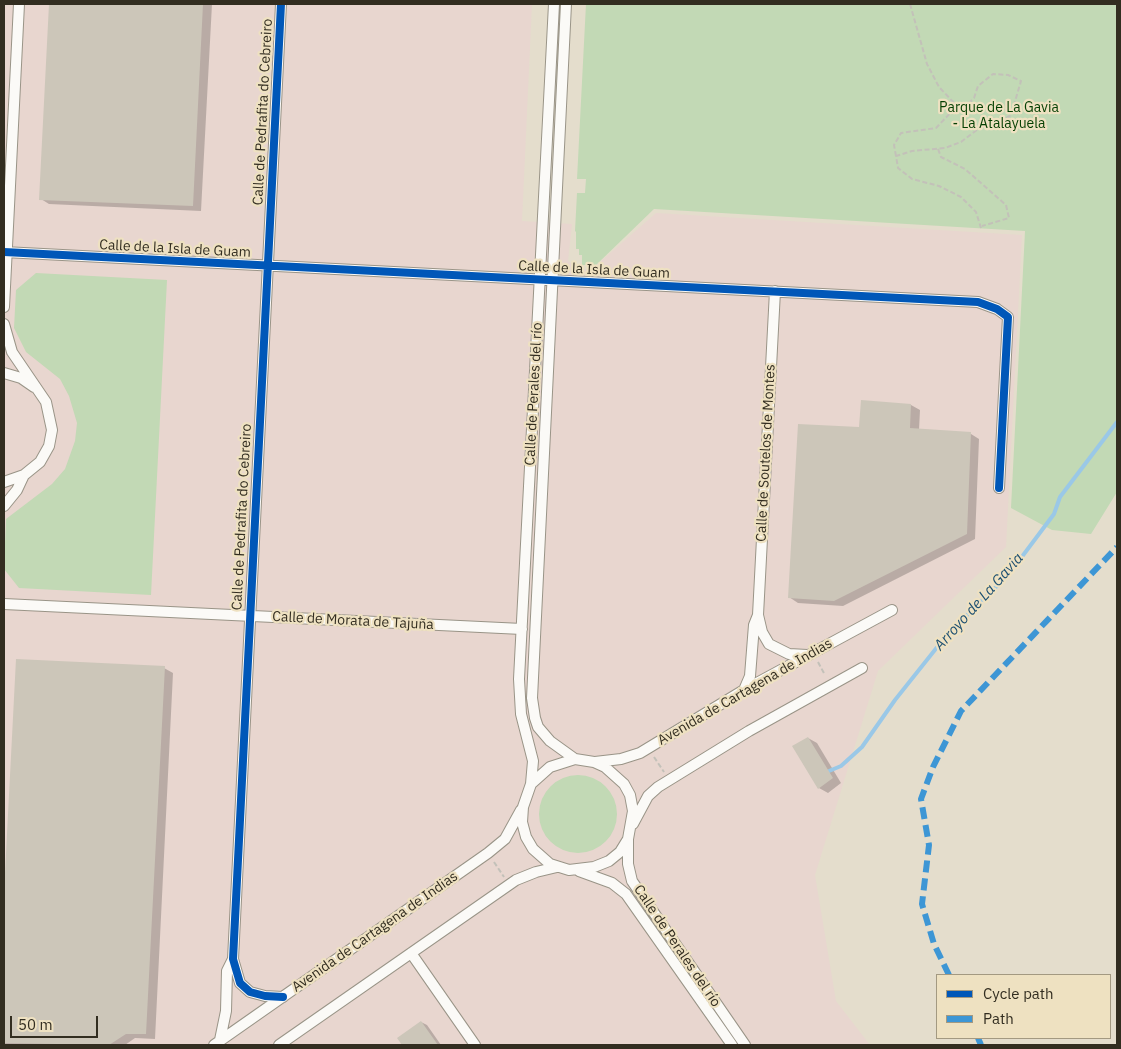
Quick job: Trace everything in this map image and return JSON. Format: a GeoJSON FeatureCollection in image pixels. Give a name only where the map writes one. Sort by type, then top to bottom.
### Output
{"type":"FeatureCollection","features":[{"type":"Feature","properties":{"kind":"street"},"geometry":{"type":"LineString","coordinates":[[4,307],[5,253],[19,4]]}},
{"type":"Feature","properties":{"kind":"street","name":"Calle de Pedrafita do Cebreiro"},"geometry":{"type":"LineString","coordinates":[[217,1043],[226,1011],[228,972],[233,959],[281,4]]}},
{"type":"Feature","properties":{"kind":"street","name":"Calle de Perales del río"},"geometry":{"type":"LineString","coordinates":[[531,784],[533,761],[522,714],[520,694],[554,4]]}},
{"type":"Feature","properties":{"kind":"street","name":"Calle de Perales del río"},"geometry":{"type":"LineString","coordinates":[[566,4],[532,698],[538,727],[550,741],[575,759]]}},
{"type":"Feature","properties":{"kind":"street","name":"Calle de la Isla de Guam"},"geometry":{"type":"LineString","coordinates":[[5,253],[978,302],[997,309],[1008,317],[999,488]]}},
{"type":"Feature","properties":{"kind":"street","name":"Calle de Soutelos de Montes"},"geometry":{"type":"LineString","coordinates":[[775,291],[758,616],[762,632],[769,644],[789,654],[808,655]]}},
{"type":"Feature","properties":{"kind":"street"},"geometry":{"type":"LineString","coordinates":[[4,324],[12,352],[46,402],[50,416],[51,438],[49,446],[40,462],[24,475],[4,482]]}},
{"type":"Feature","properties":{"kind":"street"},"geometry":{"type":"LineString","coordinates":[[4,372],[21,378],[38,390]]}},
{"type":"Feature","properties":{"kind":"street"},"geometry":{"type":"LineString","coordinates":[[4,506],[17,490],[24,475]]}},
{"type":"Feature","properties":{"kind":"street","name":"Calle de Morata de Tajuña"},"geometry":{"type":"LineString","coordinates":[[4,604],[522,629]]}},
{"type":"Feature","properties":{"kind":"street","name":"Avenida de Cartagena de Indias"},"geometry":{"type":"LineString","coordinates":[[594,762],[632,757],[744,690],[892,610]]}},
{"type":"Feature","properties":{"kind":"street","name":"Calle de Soutelos de Montes"},"geometry":{"type":"LineString","coordinates":[[744,690],[750,676],[754,625],[758,616]]}},
{"type":"Feature","properties":{"kind":"street"},"geometry":{"type":"LineString","coordinates":[[631,827],[648,796],[658,787],[749,731],[862,668]]}},
{"type":"Feature","properties":{"kind":"street"},"geometry":{"type":"LineString","coordinates":[[279,1045],[516,880],[531,873],[557,868],[578,870],[594,868],[609,861],[620,852],[628,839],[631,827],[630,795],[617,775],[594,762],[575,759],[550,767],[531,784],[523,807],[522,822],[526,837],[542,857],[557,868]]}},
{"type":"Feature","properties":{"kind":"street","name":"Avenida de Cartagena de Indias"},"geometry":{"type":"LineString","coordinates":[[217,1043],[488,853],[505,839],[523,807]]}},
{"type":"Feature","properties":{"kind":"street","name":"Calle de Perales del río"},"geometry":{"type":"LineString","coordinates":[[628,839],[628,864],[635,885],[745,1045]]}},
{"type":"Feature","properties":{"kind":"street","name":"Calle de Perales del río"},"geometry":{"type":"LineString","coordinates":[[578,870],[612,883],[626,894],[732,1045]]}},
{"type":"Feature","properties":{"kind":"street"},"geometry":{"type":"LineString","coordinates":[[411,953],[475,1045]]}},
{"type":"Feature","properties":{"kind":"street","name":"Calle de Pedrafita do Cebreiro"},"geometry":{"type":"LineString","coordinates":[[233,959],[240,983],[250,992],[265,996],[283,997]]}},
{"type":"Feature","properties":{"kind":"path"},"geometry":{"type":"LineString","coordinates":[[896,156],[912,151],[938,149],[961,142],[982,126],[998,124],[1011,115],[1021,81],[1008,75],[993,74],[978,86],[974,98],[965,107],[957,106],[939,88],[927,64],[910,4]]}},
{"type":"Feature","properties":{"kind":"path"},"geometry":{"type":"LineString","coordinates":[[938,149],[941,157],[965,169],[981,181],[997,200],[1006,205],[1008,218],[981,227],[976,212],[961,197],[938,186],[912,180],[898,168],[894,145],[901,133],[936,128],[957,106]]}},
{"type":"Feature","properties":{"kind":"path"},"geometry":{"type":"LineString","coordinates":[[817,660],[826,677]]}},
{"type":"Feature","properties":{"kind":"path"},"geometry":{"type":"LineString","coordinates":[[654,756],[664,772]]}},
{"type":"Feature","properties":{"kind":"path"},"geometry":{"type":"LineString","coordinates":[[493,861],[504,877]]}},
{"type":"Feature","properties":{"kind":"shaded area"},"geometry":{"type":"Polygon","coordinates":[[[4,4],[532,4],[522,221],[572,224],[568,261],[578,268],[591,270],[656,213],[1022,235],[1006,547],[878,671],[815,875],[836,1001],[870,1045],[4,1045],[4,4]]]}},
{"type":"Feature","properties":{"kind":"green space","name":"Parque de La Gavia - La Atalayuela"},"geometry":{"type":"Polygon","coordinates":[[[586,4],[1117,4],[1117,492],[1091,534],[1052,530],[1011,508],[1025,231],[654,209],[596,265],[582,265],[582,255],[579,255],[579,249],[576,249],[575,231],[577,193],[585,193],[586,179],[577,179],[586,4]]]}},
{"type":"Feature","properties":{"kind":"green space"},"geometry":{"type":"Polygon","coordinates":[[[36,273],[167,280],[151,595],[19,588],[4,569],[6,519],[52,484],[65,469],[75,441],[77,423],[69,396],[60,379],[26,352],[14,328],[16,290],[36,273]]]}},
{"type":"Feature","properties":{"kind":"green space"},"geometry":{"type":"Polygon","coordinates":[[[570,775],[586,775],[600,781],[611,792],[617,806],[617,822],[611,836],[600,847],[586,853],[570,853],[556,847],[545,836],[539,822],[539,806],[545,792],[556,781],[570,775]]]}},
{"type":"Feature","properties":{"kind":"building"},"geometry":{"type":"Polygon","coordinates":[[[49,4],[203,4],[193,206],[39,200],[49,4]]]}},
{"type":"Feature","properties":{"kind":"building"},"geometry":{"type":"Polygon","coordinates":[[[861,400],[911,404],[910,428],[971,432],[967,534],[834,601],[788,598],[798,424],[859,427],[861,400]]]}},
{"type":"Feature","properties":{"kind":"building"},"geometry":{"type":"Polygon","coordinates":[[[16,659],[165,666],[146,1034],[126,1034],[109,1045],[4,1043],[4,892],[16,659]]]}},
{"type":"Feature","properties":{"kind":"building"},"geometry":{"type":"Polygon","coordinates":[[[808,737],[833,778],[818,789],[792,746],[808,737]]]}},
{"type":"Feature","properties":{"kind":"building"},"geometry":{"type":"Polygon","coordinates":[[[421,1021],[438,1045],[402,1045],[397,1038],[421,1021]]]}},
{"type":"Feature","properties":{"kind":"waterway","name":"Arroyo de La Gavia"},"geometry":{"type":"LineString","coordinates":[[829,771],[841,766],[862,747],[895,700],[946,636],[1009,574],[1054,514],[1060,497],[1117,422]]}},
{"type":"Feature","properties":{"kind":"marked path"},"geometry":{"type":"LineString","coordinates":[[949,974],[934,944],[922,904],[929,845],[921,799],[933,767],[961,711],[1117,547]]}},
{"type":"Feature","properties":{"kind":"marked path"},"geometry":{"type":"LineString","coordinates":[[978,1039],[981,1045]]}},
{"type":"Feature","properties":{"kind":"cycle path"},"geometry":{"type":"LineString","coordinates":[[281,4],[233,959],[240,983],[250,992],[265,996],[283,997]]}},
{"type":"Feature","properties":{"kind":"cycle path"},"geometry":{"type":"LineString","coordinates":[[4,252],[978,302],[997,309],[1008,317],[999,488]]}}]}
